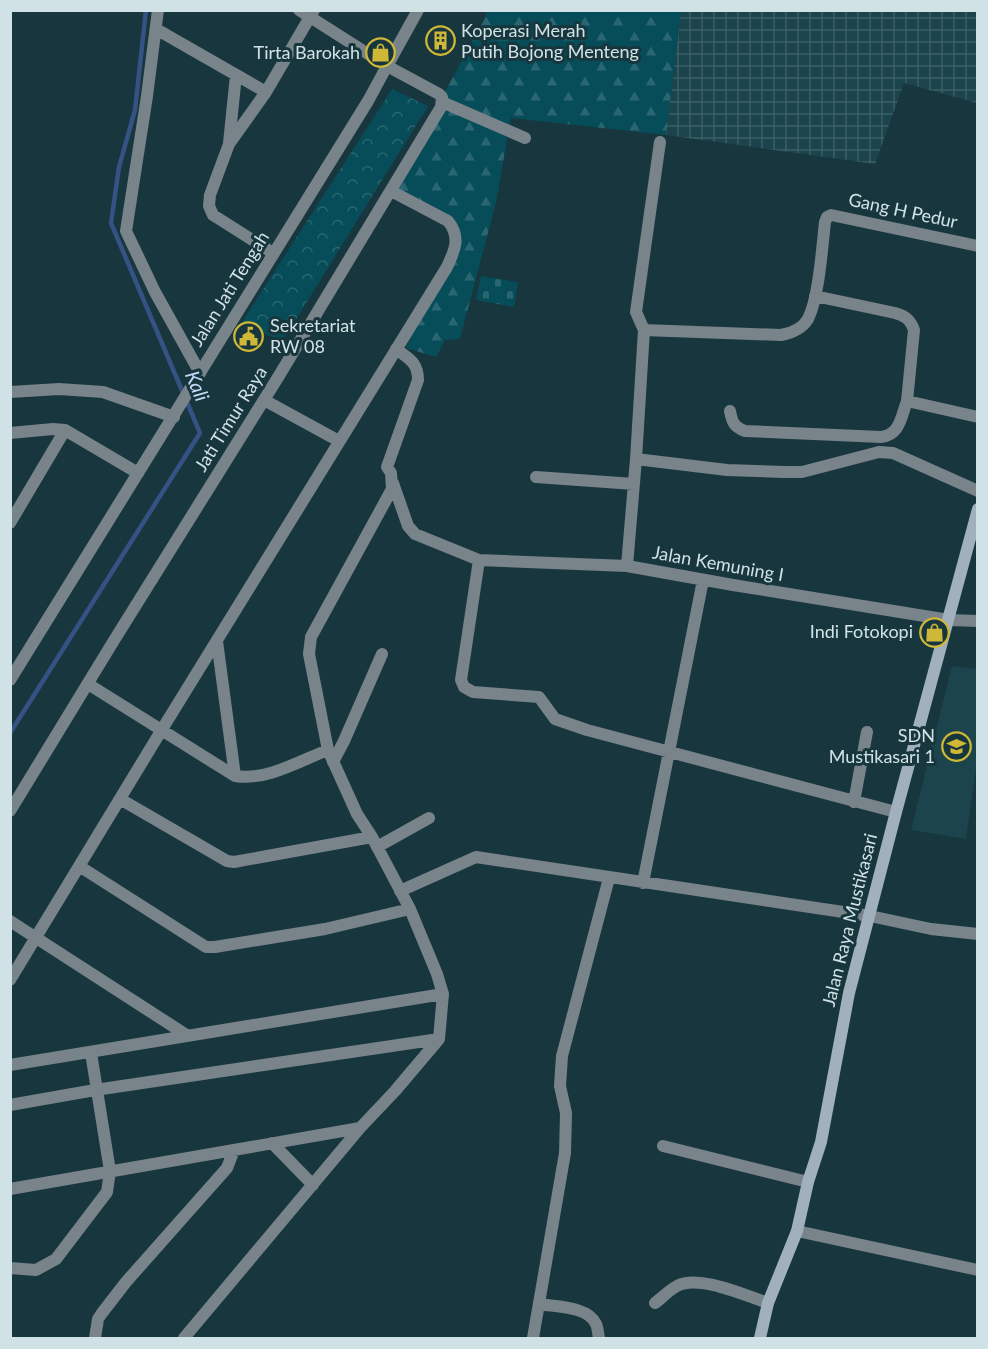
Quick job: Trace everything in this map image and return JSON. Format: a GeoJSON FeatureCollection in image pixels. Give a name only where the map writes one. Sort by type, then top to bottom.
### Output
{"type":"FeatureCollection","features":[{"type":"Feature","properties":{"kind":"main road","name":"Jalan Raya Mustikasari"},"geometry":{"type":"LineString","coordinates":[[760,1338],[768,1303],[797,1231],[808,1182],[821,1142],[849,993],[978,509]]}},
{"type":"Feature","properties":{"kind":"street"},"geometry":{"type":"LineString","coordinates":[[158,10],[126,231],[155,292],[200,373]]}},
{"type":"Feature","properties":{"kind":"street","name":"Jalan Jati Tengah"},"geometry":{"type":"LineString","coordinates":[[12,672],[174,417],[368,101],[418,10]]}},
{"type":"Feature","properties":{"kind":"street"},"geometry":{"type":"LineString","coordinates":[[229,144],[266,92],[307,13],[387,66],[439,94],[442,102],[525,138]]}},
{"type":"Feature","properties":{"kind":"street"},"geometry":{"type":"LineString","coordinates":[[156,29],[266,92]]}},
{"type":"Feature","properties":{"kind":"street"},"geometry":{"type":"LineString","coordinates":[[236,75],[229,144],[210,195],[209,206],[213,215],[273,253]]}},
{"type":"Feature","properties":{"kind":"street","name":"Jati Timur Raya"},"geometry":{"type":"LineString","coordinates":[[10,811],[264,400],[442,102]]}},
{"type":"Feature","properties":{"kind":"street"},"geometry":{"type":"LineString","coordinates":[[627,566],[644,330],[636,312],[660,142]]}},
{"type":"Feature","properties":{"kind":"street"},"geometry":{"type":"LineString","coordinates":[[10,980],[447,267],[455,250],[457,238],[454,228],[448,221],[391,190]]}},
{"type":"Feature","properties":{"kind":"street","name":"Gang H Pedur"},"geometry":{"type":"LineString","coordinates":[[815,296],[827,217],[835,215],[978,246]]}},
{"type":"Feature","properties":{"kind":"street"},"geometry":{"type":"LineString","coordinates":[[644,330],[781,335],[792,333],[808,319],[815,296],[895,313],[905,316],[912,322],[914,330],[907,401],[894,433],[889,436],[745,431],[736,428],[730,411]]}},
{"type":"Feature","properties":{"kind":"street"},"geometry":{"type":"LineString","coordinates":[[184,1338],[360,1128],[439,1039],[443,994],[437,974],[410,909],[375,842],[357,814],[328,750],[309,654],[312,637],[389,496],[393,482],[392,473],[387,467],[418,373],[416,364],[396,349]]}},
{"type":"Feature","properties":{"kind":"street"},"geometry":{"type":"LineString","coordinates":[[10,392],[59,389],[103,392],[174,417]]}},
{"type":"Feature","properties":{"kind":"street"},"geometry":{"type":"LineString","coordinates":[[264,400],[339,441]]}},
{"type":"Feature","properties":{"kind":"street"},"geometry":{"type":"LineString","coordinates":[[907,401],[978,417]]}},
{"type":"Feature","properties":{"kind":"street"},"geometry":{"type":"LineString","coordinates":[[10,523],[65,430]]}},
{"type":"Feature","properties":{"kind":"street"},"geometry":{"type":"LineString","coordinates":[[10,433],[65,430],[138,473]]}},
{"type":"Feature","properties":{"kind":"street"},"geometry":{"type":"LineString","coordinates":[[636,459],[727,470],[802,472],[879,452],[893,453],[978,490]]}},
{"type":"Feature","properties":{"kind":"street"},"geometry":{"type":"LineString","coordinates":[[536,477],[634,484]]}},
{"type":"Feature","properties":{"kind":"street","name":"Jalan Kemuning I"},"geometry":{"type":"LineString","coordinates":[[393,482],[408,526],[415,534],[479,560],[627,566],[949,620],[978,621]]}},
{"type":"Feature","properties":{"kind":"street"},"geometry":{"type":"LineString","coordinates":[[479,560],[461,681],[464,687],[472,692],[539,697],[555,719],[587,730],[896,812]]}},
{"type":"Feature","properties":{"kind":"street"},"geometry":{"type":"LineString","coordinates":[[643,883],[703,580]]}},
{"type":"Feature","properties":{"kind":"street"},"geometry":{"type":"LineString","coordinates":[[217,641],[235,776]]}},
{"type":"Feature","properties":{"kind":"street"},"geometry":{"type":"LineString","coordinates":[[333,762],[382,654]]}},
{"type":"Feature","properties":{"kind":"street"},"geometry":{"type":"LineString","coordinates":[[88,684],[235,776],[246,778],[262,776],[328,750]]}},
{"type":"Feature","properties":{"kind":"street"},"geometry":{"type":"LineString","coordinates":[[854,802],[867,732]]}},
{"type":"Feature","properties":{"kind":"street"},"geometry":{"type":"LineString","coordinates":[[120,799],[227,861],[234,862],[375,842],[429,818]]}},
{"type":"Feature","properties":{"kind":"street"},"geometry":{"type":"LineString","coordinates":[[400,891],[476,857],[870,916],[932,929],[978,934]]}},
{"type":"Feature","properties":{"kind":"street"},"geometry":{"type":"LineString","coordinates":[[79,866],[206,946],[214,947],[325,929],[410,909]]}},
{"type":"Feature","properties":{"kind":"street"},"geometry":{"type":"LineString","coordinates":[[533,1338],[565,1153],[566,1113],[560,1086],[562,1056],[609,878]]}},
{"type":"Feature","properties":{"kind":"street"},"geometry":{"type":"LineString","coordinates":[[10,921],[188,1036]]}},
{"type":"Feature","properties":{"kind":"street"},"geometry":{"type":"LineString","coordinates":[[10,1065],[443,994]]}},
{"type":"Feature","properties":{"kind":"street"},"geometry":{"type":"LineString","coordinates":[[10,1105],[95,1090],[439,1039]]}},
{"type":"Feature","properties":{"kind":"street"},"geometry":{"type":"LineString","coordinates":[[10,1268],[36,1270],[56,1259],[107,1192],[110,1171],[95,1090],[91,1053]]}},
{"type":"Feature","properties":{"kind":"street"},"geometry":{"type":"LineString","coordinates":[[10,1189],[360,1128]]}},
{"type":"Feature","properties":{"kind":"street"},"geometry":{"type":"LineString","coordinates":[[272,1143],[313,1185]]}},
{"type":"Feature","properties":{"kind":"street"},"geometry":{"type":"LineString","coordinates":[[663,1146],[808,1182]]}},
{"type":"Feature","properties":{"kind":"street"},"geometry":{"type":"LineString","coordinates":[[95,1338],[98,1319],[102,1313],[126,1282],[227,1168],[234,1150]]}},
{"type":"Feature","properties":{"kind":"street"},"geometry":{"type":"LineString","coordinates":[[797,1231],[978,1270]]}},
{"type":"Feature","properties":{"kind":"street"},"geometry":{"type":"LineString","coordinates":[[655,1304],[677,1286],[690,1282],[706,1284],[768,1303]]}},
{"type":"Feature","properties":{"kind":"street"},"geometry":{"type":"LineString","coordinates":[[539,1304],[584,1312],[592,1317],[597,1325],[599,1338]]}},
{"type":"Feature","properties":{"kind":"shaded area"},"geometry":{"type":"Polygon","coordinates":[[[681,11],[977,11],[977,103],[904,83],[875,164],[666,135],[681,11]]]}},
{"type":"Feature","properties":{"kind":"shaded area"},"geometry":{"type":"Polygon","coordinates":[[[952,666],[977,669],[977,762],[966,839],[911,830],[952,666]]]}},
{"type":"Feature","properties":{"kind":"green space"},"geometry":{"type":"Polygon","coordinates":[[[487,11],[681,11],[666,135],[511,118],[496,202],[460,339],[445,340],[436,357],[406,348],[457,238],[454,228],[391,191],[487,11]]]}},
{"type":"Feature","properties":{"kind":"green space"},"geometry":{"type":"Polygon","coordinates":[[[392,89],[428,106],[282,342],[242,322],[392,89]]]}},
{"type":"Feature","properties":{"kind":"green space"},"geometry":{"type":"Polygon","coordinates":[[[481,276],[518,282],[514,307],[476,300],[481,276]]]}},
{"type":"Feature","properties":{"kind":"waterway","name":"Kali"},"geometry":{"type":"LineString","coordinates":[[10,733],[200,433],[111,223],[119,167],[135,110],[146,10]]}},
{"type":"Feature","properties":{"kind":"place","name":"Koperasi Merah Putih Bojong Menteng"},"geometry":{"type":"Point","coordinates":[440,41]}},
{"type":"Feature","properties":{"kind":"place","name":"Tirta Barokah"},"geometry":{"type":"Point","coordinates":[381,53]}},
{"type":"Feature","properties":{"kind":"place","name":"Sekretariat RW 08"},"geometry":{"type":"Point","coordinates":[249,336]}},
{"type":"Feature","properties":{"kind":"place","name":"Indi Fotokopi"},"geometry":{"type":"Point","coordinates":[934,632]}},
{"type":"Feature","properties":{"kind":"place","name":"SDN Mustikasari 1"},"geometry":{"type":"Point","coordinates":[956,746]}}]}
